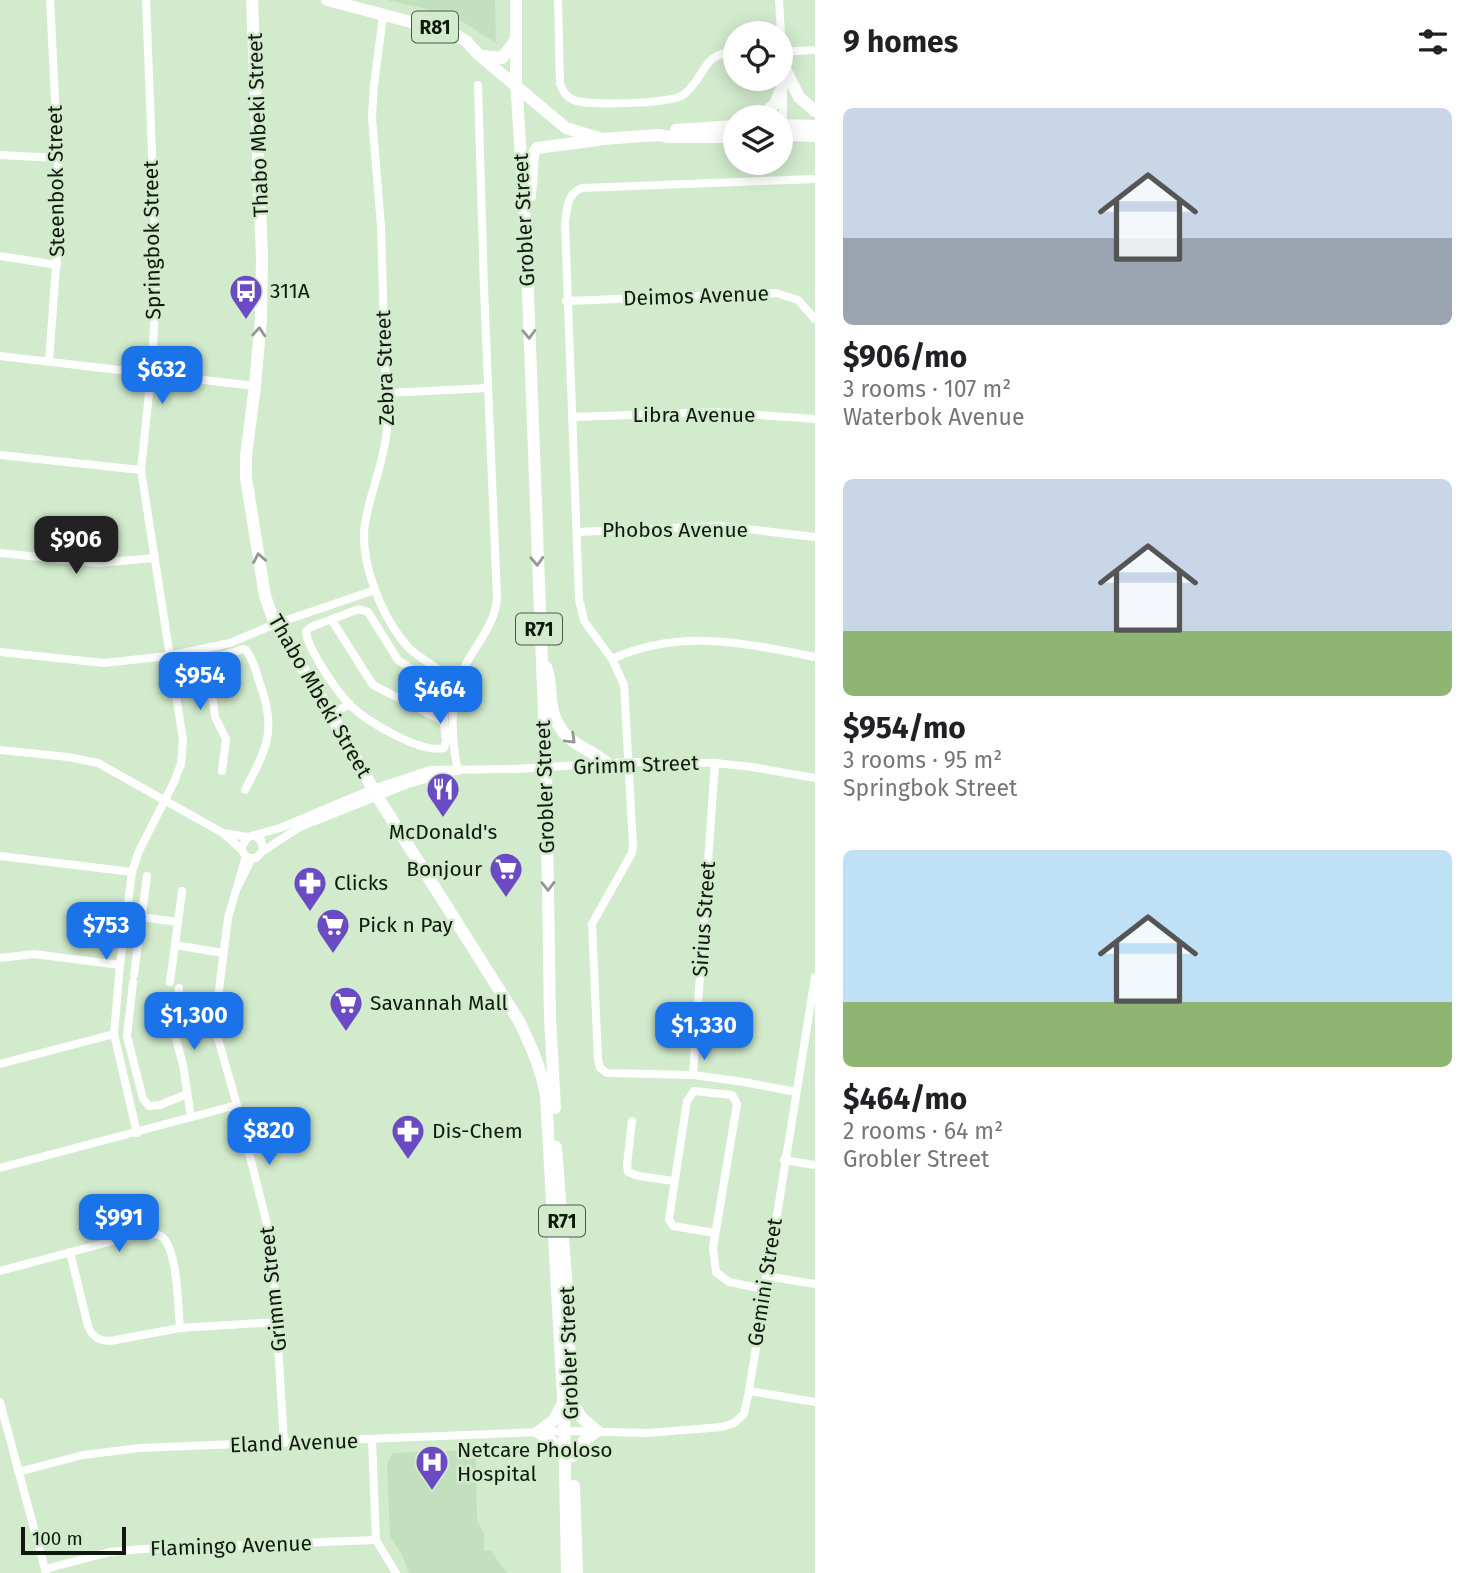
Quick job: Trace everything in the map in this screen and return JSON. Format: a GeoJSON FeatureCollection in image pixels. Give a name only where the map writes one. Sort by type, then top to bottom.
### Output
{"type":"FeatureCollection","features":[{"type":"Feature","properties":{"kind":"main road","name":"Thabo Mbeki Street"},"geometry":{"type":"LineString","coordinates":[[252,0],[262,209],[261,318],[246,478],[265,596],[275,624],[375,792],[519,1021],[536,1056],[546,1095]]}},
{"type":"Feature","properties":{"kind":"main road","name":"R81"},"geometry":{"type":"LineString","coordinates":[[327,0],[383,16],[449,30],[466,41],[566,128],[602,139],[659,135],[671,130],[723,129]]}},
{"type":"Feature","properties":{"kind":"main road","name":"Grobler Street"},"geometry":{"type":"LineString","coordinates":[[516,0],[516,85],[526,241],[540,654],[547,768],[550,1017],[556,1150],[567,1291],[567,1402]]}},
{"type":"Feature","properties":{"kind":"main road"},"geometry":{"type":"LineString","coordinates":[[479,55],[502,58],[516,40]]}},
{"type":"Feature","properties":{"kind":"main road"},"geometry":{"type":"LineString","coordinates":[[793,83],[799,97],[815,111]]}},
{"type":"Feature","properties":{"kind":"main road"},"geometry":{"type":"LineString","coordinates":[[793,129],[815,126]]}},
{"type":"Feature","properties":{"kind":"main road"},"geometry":{"type":"LineString","coordinates":[[793,132],[815,136]]}},
{"type":"Feature","properties":{"kind":"main road"},"geometry":{"type":"LineString","coordinates":[[526,241],[535,150],[543,146],[602,139]]}},
{"type":"Feature","properties":{"kind":"main road"},"geometry":{"type":"LineString","coordinates":[[540,654],[548,671],[553,710],[560,727],[576,745],[608,764]]}},
{"type":"Feature","properties":{"kind":"main road"},"geometry":{"type":"LineString","coordinates":[[550,1017],[546,1095],[551,1135],[556,1150]]}},
{"type":"Feature","properties":{"kind":"main road","name":"Grobler Street"},"geometry":{"type":"LineString","coordinates":[[546,1095],[569,1431],[567,1573]]}},
{"type":"Feature","properties":{"kind":"main road"},"geometry":{"type":"LineString","coordinates":[[567,1402],[597,1431],[569,1458],[554,1443],[538,1433],[554,1420],[567,1402]]}},
{"type":"Feature","properties":{"kind":"main road","name":"Grobler Street"},"geometry":{"type":"LineString","coordinates":[[569,1458],[577,1573]]}},
{"type":"Feature","properties":{"kind":"street","name":"Steenbok Street"},"geometry":{"type":"LineString","coordinates":[[49,362],[57,265],[58,158],[50,0]]}},
{"type":"Feature","properties":{"kind":"street","name":"Springbok Street"},"geometry":{"type":"LineString","coordinates":[[137,1133],[114,1034],[120,965],[132,872],[139,851],[166,802],[181,764],[183,740],[141,470],[157,281],[146,0]]}},
{"type":"Feature","properties":{"kind":"street"},"geometry":{"type":"LineString","coordinates":[[779,0],[780,21]]}},
{"type":"Feature","properties":{"kind":"street"},"geometry":{"type":"LineString","coordinates":[[558,3],[560,84],[565,93],[575,101],[650,102],[678,98],[687,91],[714,57],[723,52]]}},
{"type":"Feature","properties":{"kind":"street","name":"Zebra Street"},"geometry":{"type":"LineString","coordinates":[[383,16],[372,117],[381,226],[387,393],[386,443],[367,516],[364,534],[366,555],[375,590],[393,625],[408,646],[417,655],[458,681]]}},
{"type":"Feature","properties":{"kind":"street"},"geometry":{"type":"LineString","coordinates":[[793,54],[815,50]]}},
{"type":"Feature","properties":{"kind":"street","name":"Grobler Street"},"geometry":{"type":"LineString","coordinates":[[456,771],[454,716],[458,681],[490,624],[496,607],[478,85]]}},
{"type":"Feature","properties":{"kind":"street"},"geometry":{"type":"LineString","coordinates":[[0,155],[58,158]]}},
{"type":"Feature","properties":{"kind":"street","name":"Grobler Street"},"geometry":{"type":"LineString","coordinates":[[693,1075],[619,1075],[603,1072],[597,1054],[591,930],[595,916],[632,850],[629,762],[624,685],[612,659],[582,615],[579,599],[566,301],[566,211],[573,193],[582,188],[815,179]]}},
{"type":"Feature","properties":{"kind":"street"},"geometry":{"type":"LineString","coordinates":[[0,256],[57,265]]}},
{"type":"Feature","properties":{"kind":"street","name":"Deimos Avenue"},"geometry":{"type":"LineString","coordinates":[[566,301],[776,293],[798,300],[815,319]]}},
{"type":"Feature","properties":{"kind":"street"},"geometry":{"type":"LineString","coordinates":[[0,356],[255,386]]}},
{"type":"Feature","properties":{"kind":"street"},"geometry":{"type":"LineString","coordinates":[[387,393],[488,388]]}},
{"type":"Feature","properties":{"kind":"street","name":"Libra Avenue"},"geometry":{"type":"LineString","coordinates":[[572,417],[725,412],[815,419]]}},
{"type":"Feature","properties":{"kind":"street"},"geometry":{"type":"LineString","coordinates":[[0,455],[141,470]]}},
{"type":"Feature","properties":{"kind":"street","name":"Phobos Avenue"},"geometry":{"type":"LineString","coordinates":[[577,532],[720,526],[815,537]]}},
{"type":"Feature","properties":{"kind":"street"},"geometry":{"type":"LineString","coordinates":[[0,553],[99,563],[153,558]]}},
{"type":"Feature","properties":{"kind":"street"},"geometry":{"type":"LineString","coordinates":[[0,652],[104,663],[169,656],[230,643],[275,624],[375,590]]}},
{"type":"Feature","properties":{"kind":"street"},"geometry":{"type":"LineString","coordinates":[[361,609],[368,612],[398,660],[437,686],[442,701],[445,747],[431,749],[386,730],[350,704],[327,673],[306,634],[308,629],[331,619],[361,609]]}},
{"type":"Feature","properties":{"kind":"street"},"geometry":{"type":"LineString","coordinates":[[331,619],[373,685],[443,721]]}},
{"type":"Feature","properties":{"kind":"street"},"geometry":{"type":"LineString","coordinates":[[612,659],[657,643],[689,640],[738,643],[815,657]]}},
{"type":"Feature","properties":{"kind":"street"},"geometry":{"type":"LineString","coordinates":[[205,649],[209,660],[215,717],[226,739],[222,771]]}},
{"type":"Feature","properties":{"kind":"street"},"geometry":{"type":"LineString","coordinates":[[209,660],[246,650],[268,703],[268,738],[262,758],[245,790]]}},
{"type":"Feature","properties":{"kind":"street"},"geometry":{"type":"LineString","coordinates":[[331,714],[350,704]]}},
{"type":"Feature","properties":{"kind":"street"},"geometry":{"type":"LineString","coordinates":[[0,750],[98,763],[223,833],[247,855],[259,856],[263,851],[261,840],[223,833]]}},
{"type":"Feature","properties":{"kind":"street","name":"Grimm Street"},"geometry":{"type":"LineString","coordinates":[[251,837],[375,792],[456,771],[629,762],[715,763],[815,778]]}},
{"type":"Feature","properties":{"kind":"street","name":"Sirius Street"},"geometry":{"type":"LineString","coordinates":[[693,1075],[715,763]]}},
{"type":"Feature","properties":{"kind":"street","name":"Grimm Street"},"geometry":{"type":"LineString","coordinates":[[263,851],[300,827],[375,792]]}},
{"type":"Feature","properties":{"kind":"street"},"geometry":{"type":"LineString","coordinates":[[247,855],[243,842],[251,837]]}},
{"type":"Feature","properties":{"kind":"street","name":"Grimm Street"},"geometry":{"type":"LineString","coordinates":[[247,855],[228,918],[216,1035],[237,1105],[272,1244],[284,1443]]}},
{"type":"Feature","properties":{"kind":"street"},"geometry":{"type":"LineString","coordinates":[[0,856],[132,872]]}},
{"type":"Feature","properties":{"kind":"street"},"geometry":{"type":"LineString","coordinates":[[147,876],[127,1043],[143,1099],[149,1106],[160,1105],[187,1094]]}},
{"type":"Feature","properties":{"kind":"street"},"geometry":{"type":"LineString","coordinates":[[170,982],[182,891]]}},
{"type":"Feature","properties":{"kind":"street"},"geometry":{"type":"LineString","coordinates":[[126,915],[178,922]]}},
{"type":"Feature","properties":{"kind":"street"},"geometry":{"type":"LineString","coordinates":[[175,945],[223,953]]}},
{"type":"Feature","properties":{"kind":"street"},"geometry":{"type":"LineString","coordinates":[[0,958],[34,954],[120,965]]}},
{"type":"Feature","properties":{"kind":"street","name":"Gemini Street"},"geometry":{"type":"LineString","coordinates":[[569,1431],[648,1433],[728,1426],[744,1414],[815,977]]}},
{"type":"Feature","properties":{"kind":"street"},"geometry":{"type":"LineString","coordinates":[[179,988],[174,1031],[183,1065],[191,1117]]}},
{"type":"Feature","properties":{"kind":"street"},"geometry":{"type":"LineString","coordinates":[[0,1064],[114,1034]]}},
{"type":"Feature","properties":{"kind":"street"},"geometry":{"type":"LineString","coordinates":[[805,1041],[815,1043]]}},
{"type":"Feature","properties":{"kind":"street"},"geometry":{"type":"LineString","coordinates":[[693,1075],[796,1092]]}},
{"type":"Feature","properties":{"kind":"street"},"geometry":{"type":"LineString","coordinates":[[715,1233],[678,1227],[670,1223],[673,1181],[690,1094],[701,1090],[732,1095],[737,1101],[715,1233],[713,1256],[718,1276],[729,1282],[764,1289]]}},
{"type":"Feature","properties":{"kind":"street"},"geometry":{"type":"LineString","coordinates":[[0,1168],[237,1105]]}},
{"type":"Feature","properties":{"kind":"street"},"geometry":{"type":"LineString","coordinates":[[632,1121],[628,1172],[673,1181]]}},
{"type":"Feature","properties":{"kind":"street"},"geometry":{"type":"LineString","coordinates":[[785,1160],[815,1165]]}},
{"type":"Feature","properties":{"kind":"street"},"geometry":{"type":"LineString","coordinates":[[0,1271],[139,1234],[159,1235],[169,1246],[172,1255],[180,1328]]}},
{"type":"Feature","properties":{"kind":"street"},"geometry":{"type":"LineString","coordinates":[[70,1252],[88,1326],[94,1337],[110,1341],[180,1328],[278,1322]]}},
{"type":"Feature","properties":{"kind":"street"},"geometry":{"type":"LineString","coordinates":[[766,1276],[815,1284]]}},
{"type":"Feature","properties":{"kind":"street"},"geometry":{"type":"LineString","coordinates":[[749,1391],[815,1402]]}},
{"type":"Feature","properties":{"kind":"street"},"geometry":{"type":"LineString","coordinates":[[0,1402],[46,1571]]}},
{"type":"Feature","properties":{"kind":"street","name":"Eland Avenue"},"geometry":{"type":"LineString","coordinates":[[18,1472],[83,1455],[120,1450],[569,1431]]}},
{"type":"Feature","properties":{"kind":"street"},"geometry":{"type":"LineString","coordinates":[[372,1440],[376,1540],[396,1573]]}},
{"type":"Feature","properties":{"kind":"street","name":"Flamingo Avenue"},"geometry":{"type":"LineString","coordinates":[[46,1571],[110,1552],[376,1540]]}},
{"type":"Feature","properties":{"kind":"shaded area"},"geometry":{"type":"Polygon","coordinates":[[[387,0],[495,0],[496,43],[452,15],[387,0]]]}},
{"type":"Feature","properties":{"kind":"shaded area","name":"Netcare Pholoso Hospital"},"geometry":{"type":"Polygon","coordinates":[[[468,1450],[476,1456],[477,1521],[484,1533],[484,1551],[491,1551],[507,1573],[409,1573],[390,1536],[387,1463],[393,1453],[468,1450]]]}},
{"type":"Feature","properties":{"kind":"place","name":"311A"},"geometry":{"type":"Point","coordinates":[246,321]}},
{"type":"Feature","properties":{"kind":"place","name":"McDonald's"},"geometry":{"type":"Point","coordinates":[443,819]}},
{"type":"Feature","properties":{"kind":"place","name":"Bonjour"},"geometry":{"type":"Point","coordinates":[506,899]}},
{"type":"Feature","properties":{"kind":"place","name":"Clicks"},"geometry":{"type":"Point","coordinates":[310,913]}},
{"type":"Feature","properties":{"kind":"place","name":"Pick n Pay"},"geometry":{"type":"Point","coordinates":[333,955]}},
{"type":"Feature","properties":{"kind":"place","name":"Savannah Mall"},"geometry":{"type":"Point","coordinates":[346,1033]}},
{"type":"Feature","properties":{"kind":"place","name":"Dis-Chem"},"geometry":{"type":"Point","coordinates":[408,1161]}},
{"type":"Feature","properties":{"kind":"place","name":"Netcare Pholoso Hospital"},"geometry":{"type":"Point","coordinates":[432,1492]}}]}
